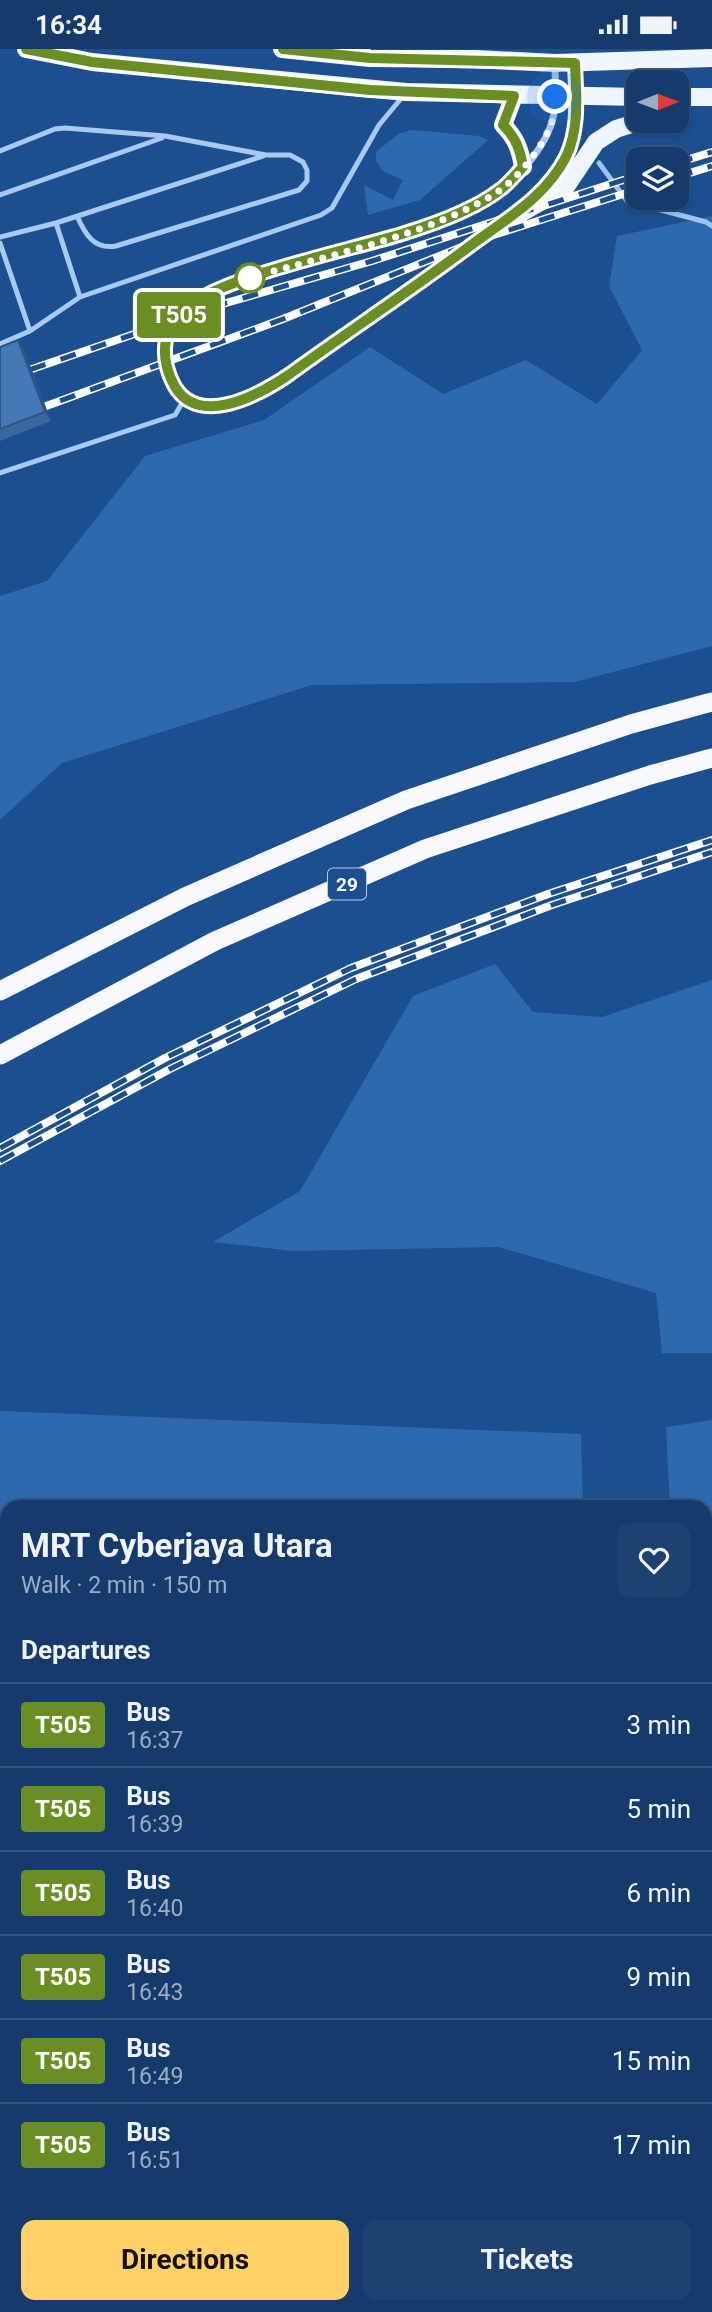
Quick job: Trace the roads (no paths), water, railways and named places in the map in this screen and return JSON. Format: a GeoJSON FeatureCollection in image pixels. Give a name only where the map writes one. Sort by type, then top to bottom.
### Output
{"type":"FeatureCollection","features":[{"type":"Feature","properties":{"kind":"highway"},"geometry":{"type":"LineString","coordinates":[[0,991],[185,897],[406,800],[631,724],[712,702]]}},
{"type":"Feature","properties":{"kind":"highway","name":"29"},"geometry":{"type":"LineString","coordinates":[[0,1055],[215,941],[425,849],[650,775],[712,758]]}},
{"type":"Feature","properties":{"kind":"main road"},"geometry":{"type":"LineString","coordinates":[[26,49],[92,62],[406,92],[626,97]]}},
{"type":"Feature","properties":{"kind":"main road"},"geometry":{"type":"LineString","coordinates":[[282,49],[370,58],[555,63],[712,58]]}},
{"type":"Feature","properties":{"kind":"main road"},"geometry":{"type":"LineString","coordinates":[[476,59],[492,49]]}},
{"type":"Feature","properties":{"kind":"main road"},"geometry":{"type":"LineString","coordinates":[[640,49],[662,60]]}},
{"type":"Feature","properties":{"kind":"main road"},"geometry":{"type":"LineString","coordinates":[[514,96],[503,125],[514,136],[520,149],[523,167]]}},
{"type":"Feature","properties":{"kind":"main road"},"geometry":{"type":"LineString","coordinates":[[690,98],[712,97]]}},
{"type":"Feature","properties":{"kind":"main road"},"geometry":{"type":"LineString","coordinates":[[493,229],[565,188],[596,142],[626,126]]}},
{"type":"Feature","properties":{"kind":"street"},"geometry":{"type":"LineString","coordinates":[[555,63],[553,118],[545,138],[523,167],[501,189],[438,221],[251,278],[221,288],[192,303],[177,316],[167,336],[166,368],[174,386],[185,398],[201,404],[228,406],[261,393],[535,198],[552,182],[574,136],[575,63]]}},
{"type":"Feature","properties":{"kind":"lane"},"geometry":{"type":"LineString","coordinates":[[0,344],[30,331],[80,297],[321,215],[332,208],[379,125],[406,92]]}},
{"type":"Feature","properties":{"kind":"lane"},"geometry":{"type":"LineString","coordinates":[[0,151],[55,129],[165,137],[266,155],[290,155],[303,162],[307,170],[307,181],[299,190],[108,248],[96,244],[84,233],[77,216]]}},
{"type":"Feature","properties":{"kind":"lane"},"geometry":{"type":"LineString","coordinates":[[0,195],[165,137]]}},
{"type":"Feature","properties":{"kind":"lane"},"geometry":{"type":"LineString","coordinates":[[30,331],[0,240],[266,155]]}},
{"type":"Feature","properties":{"kind":"lane"},"geometry":{"type":"LineString","coordinates":[[56,223],[80,297]]}},
{"type":"Feature","properties":{"kind":"lane"},"geometry":{"type":"LineString","coordinates":[[0,473],[175,415],[185,398]]}},
{"type":"Feature","properties":{"kind":"waterway"},"geometry":{"type":"LineString","coordinates":[[599,163],[627,201],[706,222],[712,226]]}},
{"type":"Feature","properties":{"kind":"railway"},"geometry":{"type":"LineString","coordinates":[[689,159],[712,152]]}},
{"type":"Feature","properties":{"kind":"railway"},"geometry":{"type":"LineString","coordinates":[[689,173],[712,166]]}},
{"type":"Feature","properties":{"kind":"railway"},"geometry":{"type":"LineString","coordinates":[[0,380],[219,305],[372,261],[626,179]]}},
{"type":"Feature","properties":{"kind":"railway"},"geometry":{"type":"LineString","coordinates":[[0,423],[283,319],[484,238],[626,193]]}},
{"type":"Feature","properties":{"kind":"railway"},"geometry":{"type":"LineString","coordinates":[[0,1148],[165,1058],[351,968],[548,894],[712,840]]}},
{"type":"Feature","properties":{"kind":"railway"},"geometry":{"type":"LineString","coordinates":[[0,1161],[170,1069],[356,979],[552,905],[712,852]]}}]}
